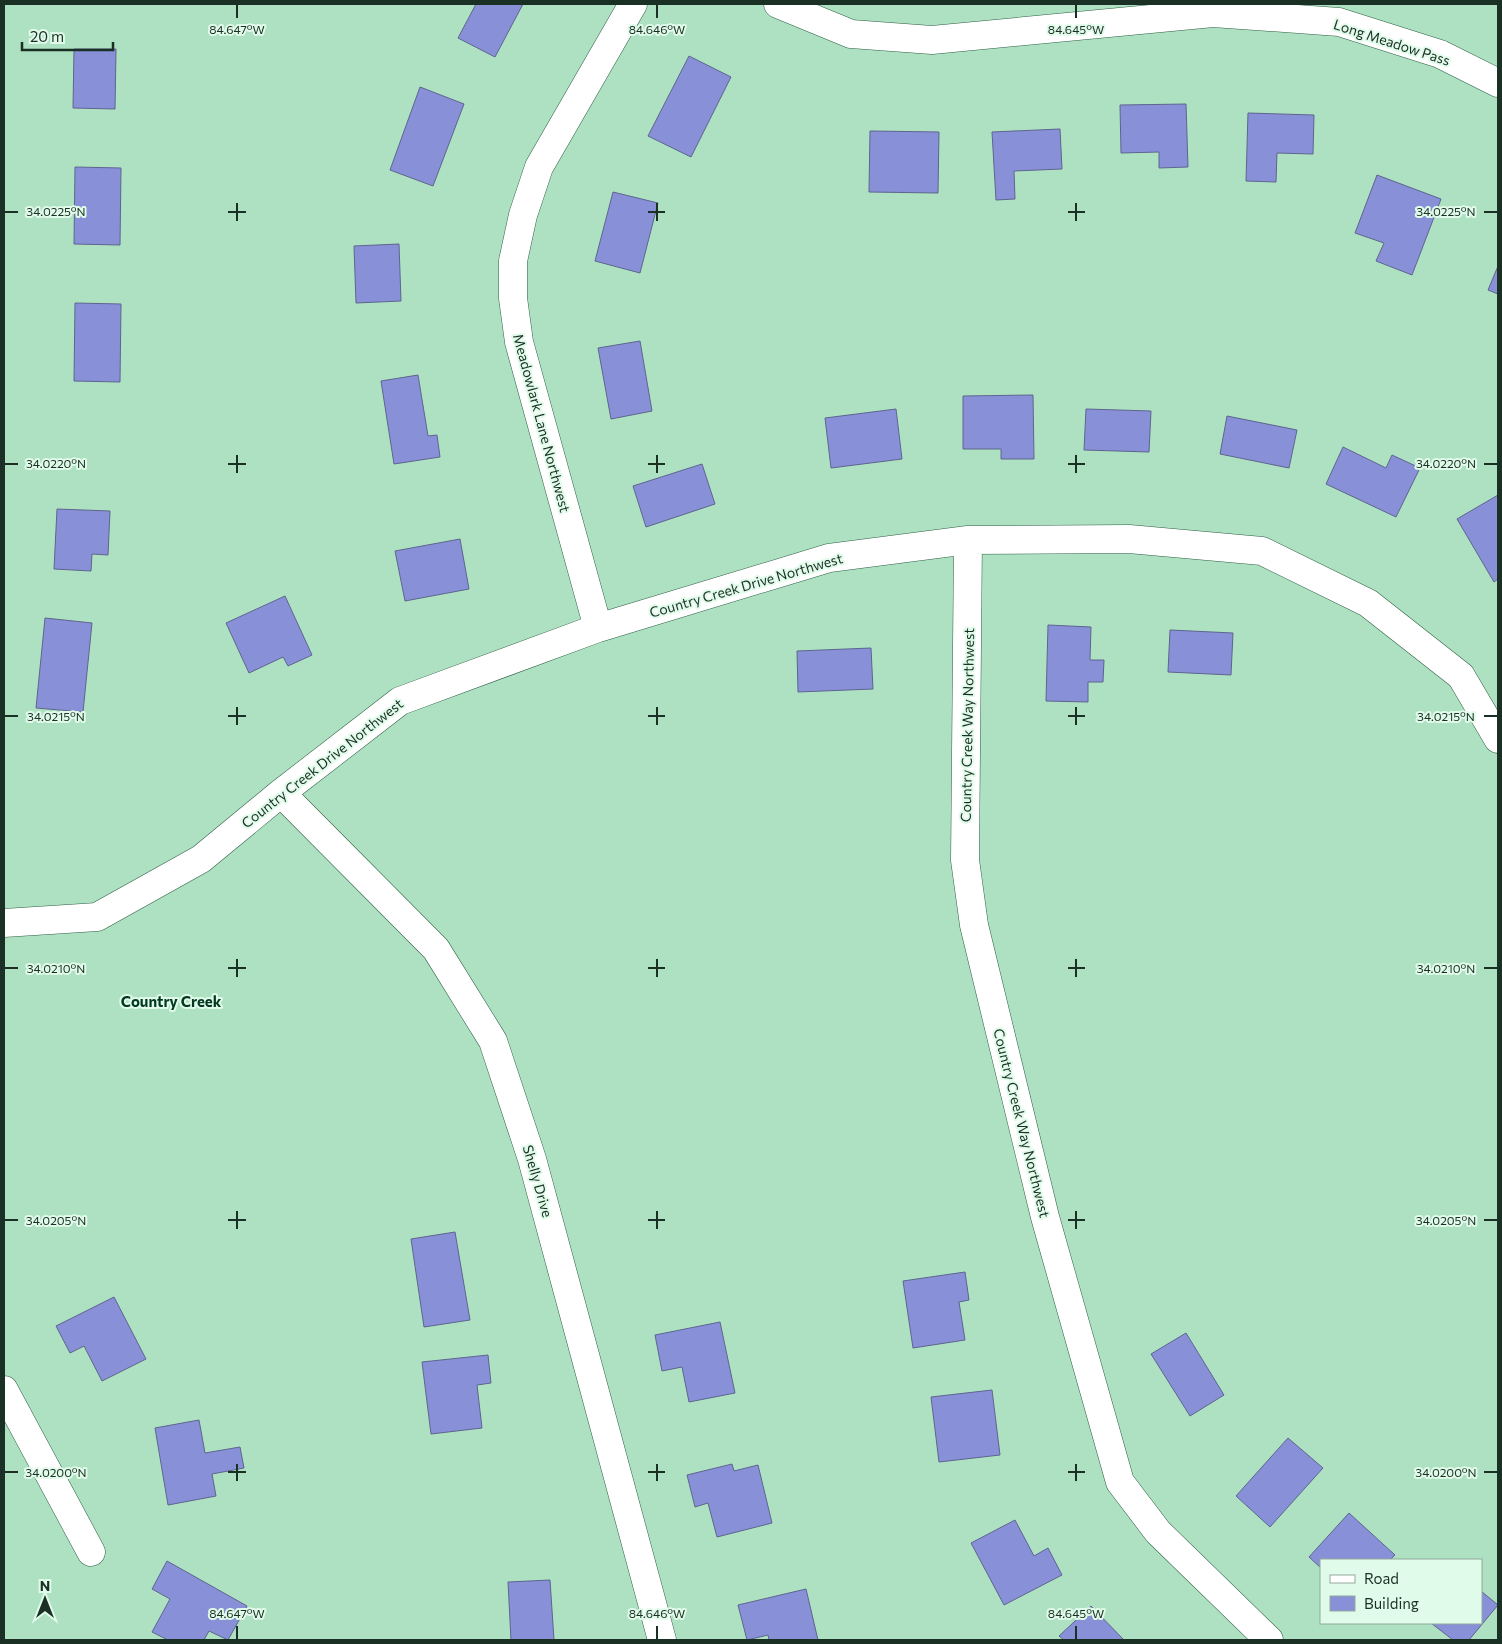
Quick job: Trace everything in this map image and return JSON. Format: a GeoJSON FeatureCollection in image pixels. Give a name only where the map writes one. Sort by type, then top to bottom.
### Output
{"type":"FeatureCollection","features":[{"type":"Feature","properties":{"kind":"street","name":"Meadowlark Lane Northwest"},"geometry":{"type":"LineString","coordinates":[[598,628],[519,342],[513,298],[513,261],[523,214],[539,167],[634,4]]}},
{"type":"Feature","properties":{"kind":"street","name":"Long Meadow Pass"},"geometry":{"type":"LineString","coordinates":[[778,4],[851,34],[932,40],[1213,13],[1340,22],[1440,54],[1498,83]]}},
{"type":"Feature","properties":{"kind":"street","name":"Country Creek Drive Northwest"},"geometry":{"type":"LineString","coordinates":[[4,923],[97,917],[201,859],[281,793],[400,700],[598,628],[830,558],[968,540],[1129,539],[1262,551],[1368,603],[1461,676],[1498,739]]}},
{"type":"Feature","properties":{"kind":"street","name":"Country Creek Way Northwest"},"geometry":{"type":"LineString","coordinates":[[968,540],[966,860],[974,925],[1045,1217],[1120,1482],[1158,1532],[1269,1640]]}},
{"type":"Feature","properties":{"kind":"street","name":"Shelly Drive"},"geometry":{"type":"LineString","coordinates":[[281,793],[436,949],[493,1041],[532,1159],[662,1640]]}},
{"type":"Feature","properties":{"kind":"street"},"geometry":{"type":"LineString","coordinates":[[4,1390],[91,1552]]}},
{"type":"Feature","properties":{"kind":"building"},"geometry":{"type":"Polygon","coordinates":[[[476,4],[523,4],[495,57],[458,38],[476,4]]]}},
{"type":"Feature","properties":{"kind":"building"},"geometry":{"type":"Polygon","coordinates":[[[74,49],[116,49],[115,109],[73,108],[74,49]]]}},
{"type":"Feature","properties":{"kind":"building"},"geometry":{"type":"Polygon","coordinates":[[[689,56],[731,77],[691,157],[648,136],[689,56]]]}},
{"type":"Feature","properties":{"kind":"building"},"geometry":{"type":"Polygon","coordinates":[[[420,87],[464,104],[433,186],[390,170],[420,87]]]}},
{"type":"Feature","properties":{"kind":"building"},"geometry":{"type":"Polygon","coordinates":[[[1186,104],[1188,167],[1159,168],[1159,152],[1121,153],[1120,105],[1186,104]]]}},
{"type":"Feature","properties":{"kind":"building"},"geometry":{"type":"Polygon","coordinates":[[[1248,113],[1314,115],[1313,154],[1277,153],[1276,182],[1246,181],[1248,113]]]}},
{"type":"Feature","properties":{"kind":"building"},"geometry":{"type":"Polygon","coordinates":[[[1060,129],[1062,169],[1014,171],[1015,199],[996,200],[992,132],[1060,129]]]}},
{"type":"Feature","properties":{"kind":"building"},"geometry":{"type":"Polygon","coordinates":[[[870,131],[939,132],[938,193],[869,192],[870,131]]]}},
{"type":"Feature","properties":{"kind":"building"},"geometry":{"type":"Polygon","coordinates":[[[75,167],[121,168],[120,245],[74,244],[75,167]]]}},
{"type":"Feature","properties":{"kind":"building"},"geometry":{"type":"Polygon","coordinates":[[[1377,175],[1441,199],[1412,275],[1376,261],[1384,243],[1355,233],[1377,175]]]}},
{"type":"Feature","properties":{"kind":"building"},"geometry":{"type":"Polygon","coordinates":[[[613,192],[658,203],[640,273],[595,261],[613,192]]]}},
{"type":"Feature","properties":{"kind":"building"},"geometry":{"type":"Polygon","coordinates":[[[399,244],[401,301],[356,303],[354,246],[399,244]]]}},
{"type":"Feature","properties":{"kind":"building"},"geometry":{"type":"Polygon","coordinates":[[[1498,266],[1498,294],[1488,290],[1498,266]]]}},
{"type":"Feature","properties":{"kind":"building"},"geometry":{"type":"Polygon","coordinates":[[[75,303],[121,304],[120,382],[74,381],[75,303]]]}},
{"type":"Feature","properties":{"kind":"building"},"geometry":{"type":"Polygon","coordinates":[[[640,341],[652,411],[611,419],[598,348],[640,341]]]}},
{"type":"Feature","properties":{"kind":"building"},"geometry":{"type":"Polygon","coordinates":[[[418,375],[428,436],[437,435],[440,457],[394,464],[381,381],[418,375]]]}},
{"type":"Feature","properties":{"kind":"building"},"geometry":{"type":"Polygon","coordinates":[[[1033,395],[1034,459],[1001,459],[1001,449],[963,449],[963,396],[1033,395]]]}},
{"type":"Feature","properties":{"kind":"building"},"geometry":{"type":"Polygon","coordinates":[[[896,409],[902,459],[831,468],[825,418],[896,409]]]}},
{"type":"Feature","properties":{"kind":"building"},"geometry":{"type":"Polygon","coordinates":[[[1086,409],[1151,411],[1149,452],[1084,450],[1086,409]]]}},
{"type":"Feature","properties":{"kind":"building"},"geometry":{"type":"Polygon","coordinates":[[[1227,416],[1297,430],[1289,468],[1220,454],[1227,416]]]}},
{"type":"Feature","properties":{"kind":"building"},"geometry":{"type":"Polygon","coordinates":[[[1343,447],[1386,468],[1392,455],[1420,468],[1396,517],[1326,484],[1343,447]]]}},
{"type":"Feature","properties":{"kind":"building"},"geometry":{"type":"Polygon","coordinates":[[[702,464],[715,504],[646,527],[633,486],[702,464]]]}},
{"type":"Feature","properties":{"kind":"building"},"geometry":{"type":"Polygon","coordinates":[[[1498,495],[1498,579],[1494,582],[1457,519],[1498,495]]]}},
{"type":"Feature","properties":{"kind":"building"},"geometry":{"type":"Polygon","coordinates":[[[57,509],[110,511],[108,555],[92,554],[91,571],[54,569],[57,509]]]}},
{"type":"Feature","properties":{"kind":"building"},"geometry":{"type":"Polygon","coordinates":[[[460,539],[469,589],[405,601],[395,551],[460,539]]]}},
{"type":"Feature","properties":{"kind":"building"},"geometry":{"type":"Polygon","coordinates":[[[285,596],[312,655],[288,666],[283,657],[249,673],[226,623],[285,596]]]}},
{"type":"Feature","properties":{"kind":"building"},"geometry":{"type":"Polygon","coordinates":[[[45,618],[92,623],[83,712],[36,708],[45,618]]]}},
{"type":"Feature","properties":{"kind":"building"},"geometry":{"type":"Polygon","coordinates":[[[1048,625],[1091,627],[1090,660],[1104,660],[1103,682],[1088,682],[1088,702],[1046,701],[1048,625]]]}},
{"type":"Feature","properties":{"kind":"building"},"geometry":{"type":"Polygon","coordinates":[[[1170,630],[1233,633],[1231,675],[1168,672],[1170,630]]]}},
{"type":"Feature","properties":{"kind":"building"},"geometry":{"type":"Polygon","coordinates":[[[871,648],[873,689],[798,692],[797,651],[871,648]]]}},
{"type":"Feature","properties":{"kind":"building"},"geometry":{"type":"Polygon","coordinates":[[[455,1232],[470,1320],[424,1327],[411,1239],[455,1232]]]}},
{"type":"Feature","properties":{"kind":"building"},"geometry":{"type":"Polygon","coordinates":[[[965,1272],[969,1300],[959,1302],[965,1340],[913,1348],[903,1281],[965,1272]]]}},
{"type":"Feature","properties":{"kind":"building"},"geometry":{"type":"Polygon","coordinates":[[[114,1297],[146,1359],[102,1381],[84,1346],[70,1353],[56,1326],[114,1297]]]}},
{"type":"Feature","properties":{"kind":"building"},"geometry":{"type":"Polygon","coordinates":[[[720,1322],[735,1393],[689,1402],[682,1367],[662,1371],[655,1335],[720,1322]]]}},
{"type":"Feature","properties":{"kind":"building"},"geometry":{"type":"Polygon","coordinates":[[[1186,1333],[1224,1395],[1190,1416],[1151,1354],[1186,1333]]]}},
{"type":"Feature","properties":{"kind":"building"},"geometry":{"type":"Polygon","coordinates":[[[488,1355],[491,1383],[477,1385],[482,1428],[431,1434],[422,1362],[488,1355]]]}},
{"type":"Feature","properties":{"kind":"building"},"geometry":{"type":"Polygon","coordinates":[[[992,1390],[1000,1455],[939,1462],[931,1397],[992,1390]]]}},
{"type":"Feature","properties":{"kind":"building"},"geometry":{"type":"Polygon","coordinates":[[[199,1420],[205,1453],[240,1447],[244,1468],[212,1474],[216,1496],[168,1505],[155,1428],[199,1420]]]}},
{"type":"Feature","properties":{"kind":"building"},"geometry":{"type":"Polygon","coordinates":[[[1288,1438],[1323,1468],[1270,1527],[1236,1496],[1288,1438]]]}},
{"type":"Feature","properties":{"kind":"building"},"geometry":{"type":"Polygon","coordinates":[[[732,1464],[734,1471],[758,1465],[772,1523],[717,1537],[708,1503],[695,1507],[687,1475],[732,1464]]]}},
{"type":"Feature","properties":{"kind":"building"},"geometry":{"type":"Polygon","coordinates":[[[1349,1513],[1395,1555],[1391,1559],[1320,1559],[1320,1567],[1309,1557],[1349,1513]]]}},
{"type":"Feature","properties":{"kind":"building"},"geometry":{"type":"Polygon","coordinates":[[[1015,1520],[1034,1556],[1048,1548],[1062,1575],[1004,1605],[971,1543],[1015,1520]]]}},
{"type":"Feature","properties":{"kind":"building"},"geometry":{"type":"Polygon","coordinates":[[[167,1561],[247,1606],[228,1640],[209,1631],[204,1640],[168,1640],[152,1632],[170,1599],[152,1589],[167,1561]]]}},
{"type":"Feature","properties":{"kind":"building"},"geometry":{"type":"Polygon","coordinates":[[[550,1580],[554,1640],[511,1640],[508,1582],[550,1580]]]}},
{"type":"Feature","properties":{"kind":"building"},"geometry":{"type":"Polygon","coordinates":[[[806,1589],[818,1640],[769,1640],[768,1635],[747,1640],[738,1605],[806,1589]]]}},
{"type":"Feature","properties":{"kind":"building"},"geometry":{"type":"Polygon","coordinates":[[[1482,1592],[1498,1605],[1469,1640],[1453,1640],[1432,1624],[1482,1624],[1482,1592]]]}},
{"type":"Feature","properties":{"kind":"building"},"geometry":{"type":"Polygon","coordinates":[[[1091,1606],[1124,1640],[1064,1640],[1059,1636],[1091,1606]]]}},
{"type":"Feature","properties":{"kind":"district","name":"Country Creek"},"geometry":{"type":"Point","coordinates":[171,1001]}}]}
